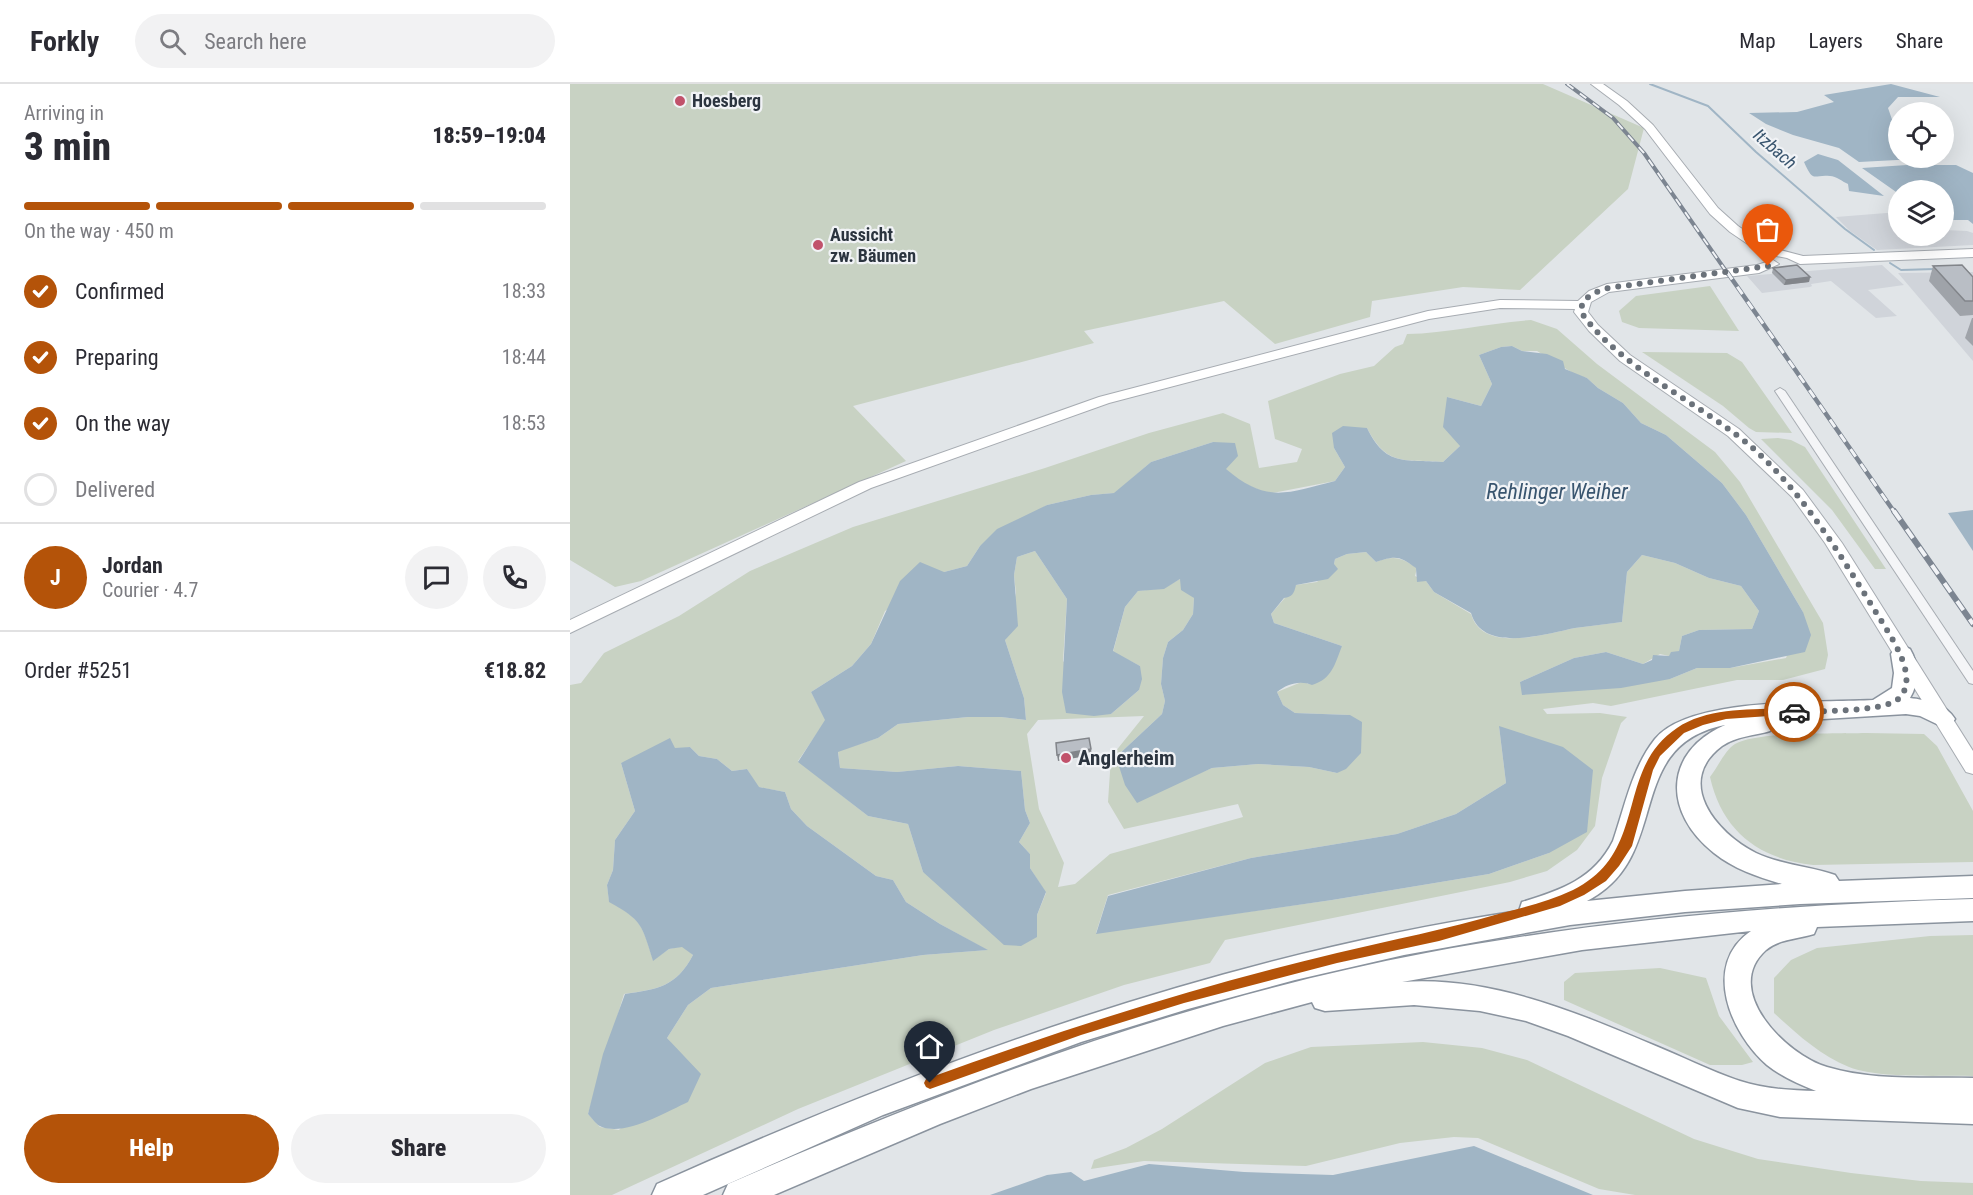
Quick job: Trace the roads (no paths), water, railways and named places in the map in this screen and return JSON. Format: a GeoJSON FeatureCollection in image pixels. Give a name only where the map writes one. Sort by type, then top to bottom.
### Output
{"type":"FeatureCollection","features":[{"type":"Feature","properties":{"kind":"highway"},"geometry":{"type":"LineString","coordinates":[[1875,708],[1895,701],[1904,691],[1905,672],[1902,654]]}},
{"type":"Feature","properties":{"kind":"highway"},"geometry":{"type":"LineString","coordinates":[[668,1195],[853,1113],[989,1060],[1081,1029],[1248,980],[1439,936],[1556,903],[1580,892],[1602,878],[1626,846],[1648,770],[1656,754],[1681,730],[1700,722],[1726,716],[1875,708],[1925,708],[1943,719]]}},
{"type":"Feature","properties":{"kind":"highway"},"geometry":{"type":"LineString","coordinates":[[1866,901],[1776,873],[1747,860],[1721,844],[1704,826],[1692,806],[1687,785],[1690,767],[1699,751],[1713,739],[1733,730],[1755,725],[1943,719]]}},
{"type":"Feature","properties":{"kind":"highway"},"geometry":{"type":"LineString","coordinates":[[739,1195],[861,1141],[998,1087],[1090,1056],[1259,1005],[1346,982],[1525,947],[1973,886]]}},
{"type":"Feature","properties":{"kind":"highway"},"geometry":{"type":"LineString","coordinates":[[1439,936],[1515,923],[1672,902],[1866,901],[1973,910]]}},
{"type":"Feature","properties":{"kind":"highway"},"geometry":{"type":"LineString","coordinates":[[1866,901],[1756,942],[1744,957],[1738,990],[1746,1018],[1752,1028],[1780,1058],[1827,1082],[1858,1088],[1973,1092]]}},
{"type":"Feature","properties":{"kind":"highway"},"geometry":{"type":"LineString","coordinates":[[1259,1005],[1414,993],[1480,999],[1526,1009],[1577,1026],[1738,1094],[1780,1103],[1973,1110]]}},
{"type":"Feature","properties":{"kind":"main road"},"geometry":{"type":"LineString","coordinates":[[1596,84],[1623,103],[1649,127],[1701,197],[1753,248],[1757,261],[1749,268],[1737,271],[1608,288],[1586,298],[1581,305],[1581,312],[1586,320],[1634,364],[1718,421],[1754,450],[1786,481],[1842,557],[1973,767]]}},
{"type":"Feature","properties":{"kind":"main road"},"geometry":{"type":"LineString","coordinates":[[1738,232],[1773,259],[1796,267],[1801,263],[1800,260],[1973,252]]}},
{"type":"Feature","properties":{"kind":"main road"},"geometry":{"type":"LineString","coordinates":[[1737,271],[1773,259]]}},
{"type":"Feature","properties":{"kind":"main road"},"geometry":{"type":"LineString","coordinates":[[570,627],[865,485],[1104,400],[1428,315],[1500,304],[1581,305]]}},
{"type":"Feature","properties":{"kind":"street"},"geometry":{"type":"LineString","coordinates":[[1780,391],[1973,680]]}},
{"type":"Feature","properties":{"kind":"water"},"geometry":{"type":"Polygon","coordinates":[[[1891,84],[1940,97],[1898,97],[1893,102],[1888,102],[1888,160],[1859,162],[1839,148],[1793,135],[1766,124],[1749,113],[1797,112],[1834,102],[1824,95],[1891,84]]]}},
{"type":"Feature","properties":{"kind":"water"},"geometry":{"type":"Polygon","coordinates":[[[1818,154],[1838,160],[1884,196],[1849,191],[1848,184],[1832,176],[1812,176],[1804,162],[1818,154]]]}},
{"type":"Feature","properties":{"kind":"water"},"geometry":{"type":"Polygon","coordinates":[[[1956,165],[1973,173],[1973,224],[1968,220],[1954,220],[1954,180],[1888,180],[1888,186],[1862,168],[1954,168],[1956,165]]]}},
{"type":"Feature","properties":{"kind":"water","name":"Rehlinger Weiher"},"geometry":{"type":"Polygon","coordinates":[[[1512,346],[1522,351],[1547,354],[1563,361],[1565,369],[1587,378],[1598,388],[1623,403],[1641,423],[1666,435],[1722,483],[1746,515],[1803,612],[1811,635],[1805,652],[1730,668],[1697,668],[1670,679],[1621,688],[1522,695],[1520,682],[1574,658],[1606,652],[1643,664],[1652,660],[1653,655],[1669,656],[1671,652],[1679,651],[1682,636],[1699,630],[1752,629],[1759,611],[1741,586],[1709,578],[1675,563],[1642,555],[1627,572],[1622,622],[1575,628],[1532,637],[1501,637],[1488,633],[1478,626],[1471,613],[1434,592],[1426,581],[1417,582],[1416,568],[1406,561],[1388,558],[1376,562],[1366,552],[1347,554],[1335,559],[1334,564],[1338,569],[1328,579],[1296,585],[1292,594],[1284,598],[1271,614],[1274,623],[1342,646],[1332,670],[1324,679],[1312,685],[1294,684],[1277,692],[1283,705],[1295,713],[1350,715],[1362,722],[1361,753],[1346,769],[1337,773],[1309,767],[1258,764],[1212,768],[1137,803],[1125,785],[1116,757],[1162,714],[1165,701],[1161,684],[1163,658],[1168,642],[1183,630],[1193,614],[1194,598],[1181,590],[1180,579],[1164,589],[1138,591],[1125,607],[1113,651],[1140,666],[1142,679],[1139,690],[1111,714],[1094,716],[1066,713],[1062,692],[1067,599],[1035,551],[1017,557],[1014,575],[1018,626],[1005,640],[1024,698],[1026,720],[968,717],[898,724],[878,738],[838,752],[840,768],[897,772],[958,766],[1021,771],[1025,810],[1030,823],[1019,842],[1030,854],[1030,868],[1046,892],[1037,915],[1037,937],[1021,946],[1004,945],[923,872],[908,824],[868,816],[798,762],[825,720],[811,692],[852,666],[871,644],[900,581],[920,562],[944,572],[967,566],[980,546],[997,529],[1047,505],[1091,495],[1114,493],[1151,462],[1213,442],[1235,443],[1238,456],[1226,469],[1240,480],[1254,487],[1278,493],[1335,481],[1345,467],[1334,448],[1332,433],[1343,426],[1367,428],[1374,441],[1389,455],[1407,460],[1443,462],[1460,446],[1443,427],[1447,397],[1481,406],[1492,384],[1479,355],[1501,347],[1512,346]]]}},
{"type":"Feature","properties":{"kind":"water"},"geometry":{"type":"Polygon","coordinates":[[[1973,510],[1973,551],[1948,513],[1973,510]]]}},
{"type":"Feature","properties":{"kind":"water"},"geometry":{"type":"Polygon","coordinates":[[[1499,726],[1563,747],[1593,770],[1587,832],[1549,853],[1489,874],[1332,900],[1096,934],[1108,896],[1251,858],[1397,834],[1456,814],[1506,783],[1499,726]]]}},
{"type":"Feature","properties":{"kind":"water"},"geometry":{"type":"Polygon","coordinates":[[[670,738],[675,748],[690,747],[699,756],[717,759],[732,771],[747,769],[759,787],[785,792],[791,809],[807,826],[876,876],[893,880],[906,902],[940,924],[988,950],[923,955],[711,988],[688,1005],[667,1038],[701,1074],[688,1102],[646,1122],[612,1129],[600,1126],[588,1114],[603,1054],[625,994],[665,985],[680,974],[693,955],[682,947],[669,949],[653,961],[643,931],[635,919],[609,902],[607,885],[613,870],[615,840],[635,811],[621,763],[670,738]]]}},
{"type":"Feature","properties":{"kind":"water"},"geometry":{"type":"Polygon","coordinates":[[[1474,1146],[1593,1195],[990,1195],[1047,1175],[1071,1172],[1084,1181],[1149,1164],[1244,1172],[1333,1175],[1474,1146]]]}},
{"type":"Feature","properties":{"kind":"waterway","name":"Itzbach"},"geometry":{"type":"LineString","coordinates":[[1650,84],[1708,106],[1756,152],[1845,229],[1874,250]]}},
{"type":"Feature","properties":{"kind":"waterway","name":"Itzbach"},"geometry":{"type":"LineString","coordinates":[[1890,263],[1901,270],[1935,269]]}},
{"type":"Feature","properties":{"kind":"railway"},"geometry":{"type":"LineString","coordinates":[[1567,84],[1613,118],[1644,153],[1728,274]]}},
{"type":"Feature","properties":{"kind":"railway"},"geometry":{"type":"LineString","coordinates":[[1727,272],[1895,513]]}},
{"type":"Feature","properties":{"kind":"railway"},"geometry":{"type":"LineString","coordinates":[[1894,511],[1973,624]]}},
{"type":"Feature","properties":{"kind":"place","name":"Hoesberg"},"geometry":{"type":"Point","coordinates":[680,101]}},
{"type":"Feature","properties":{"kind":"place","name":"Aussicht zw. Bäumen"},"geometry":{"type":"Point","coordinates":[818,245]}},
{"type":"Feature","properties":{"kind":"place","name":"Anglerheim"},"geometry":{"type":"Point","coordinates":[1066,758]}}]}
